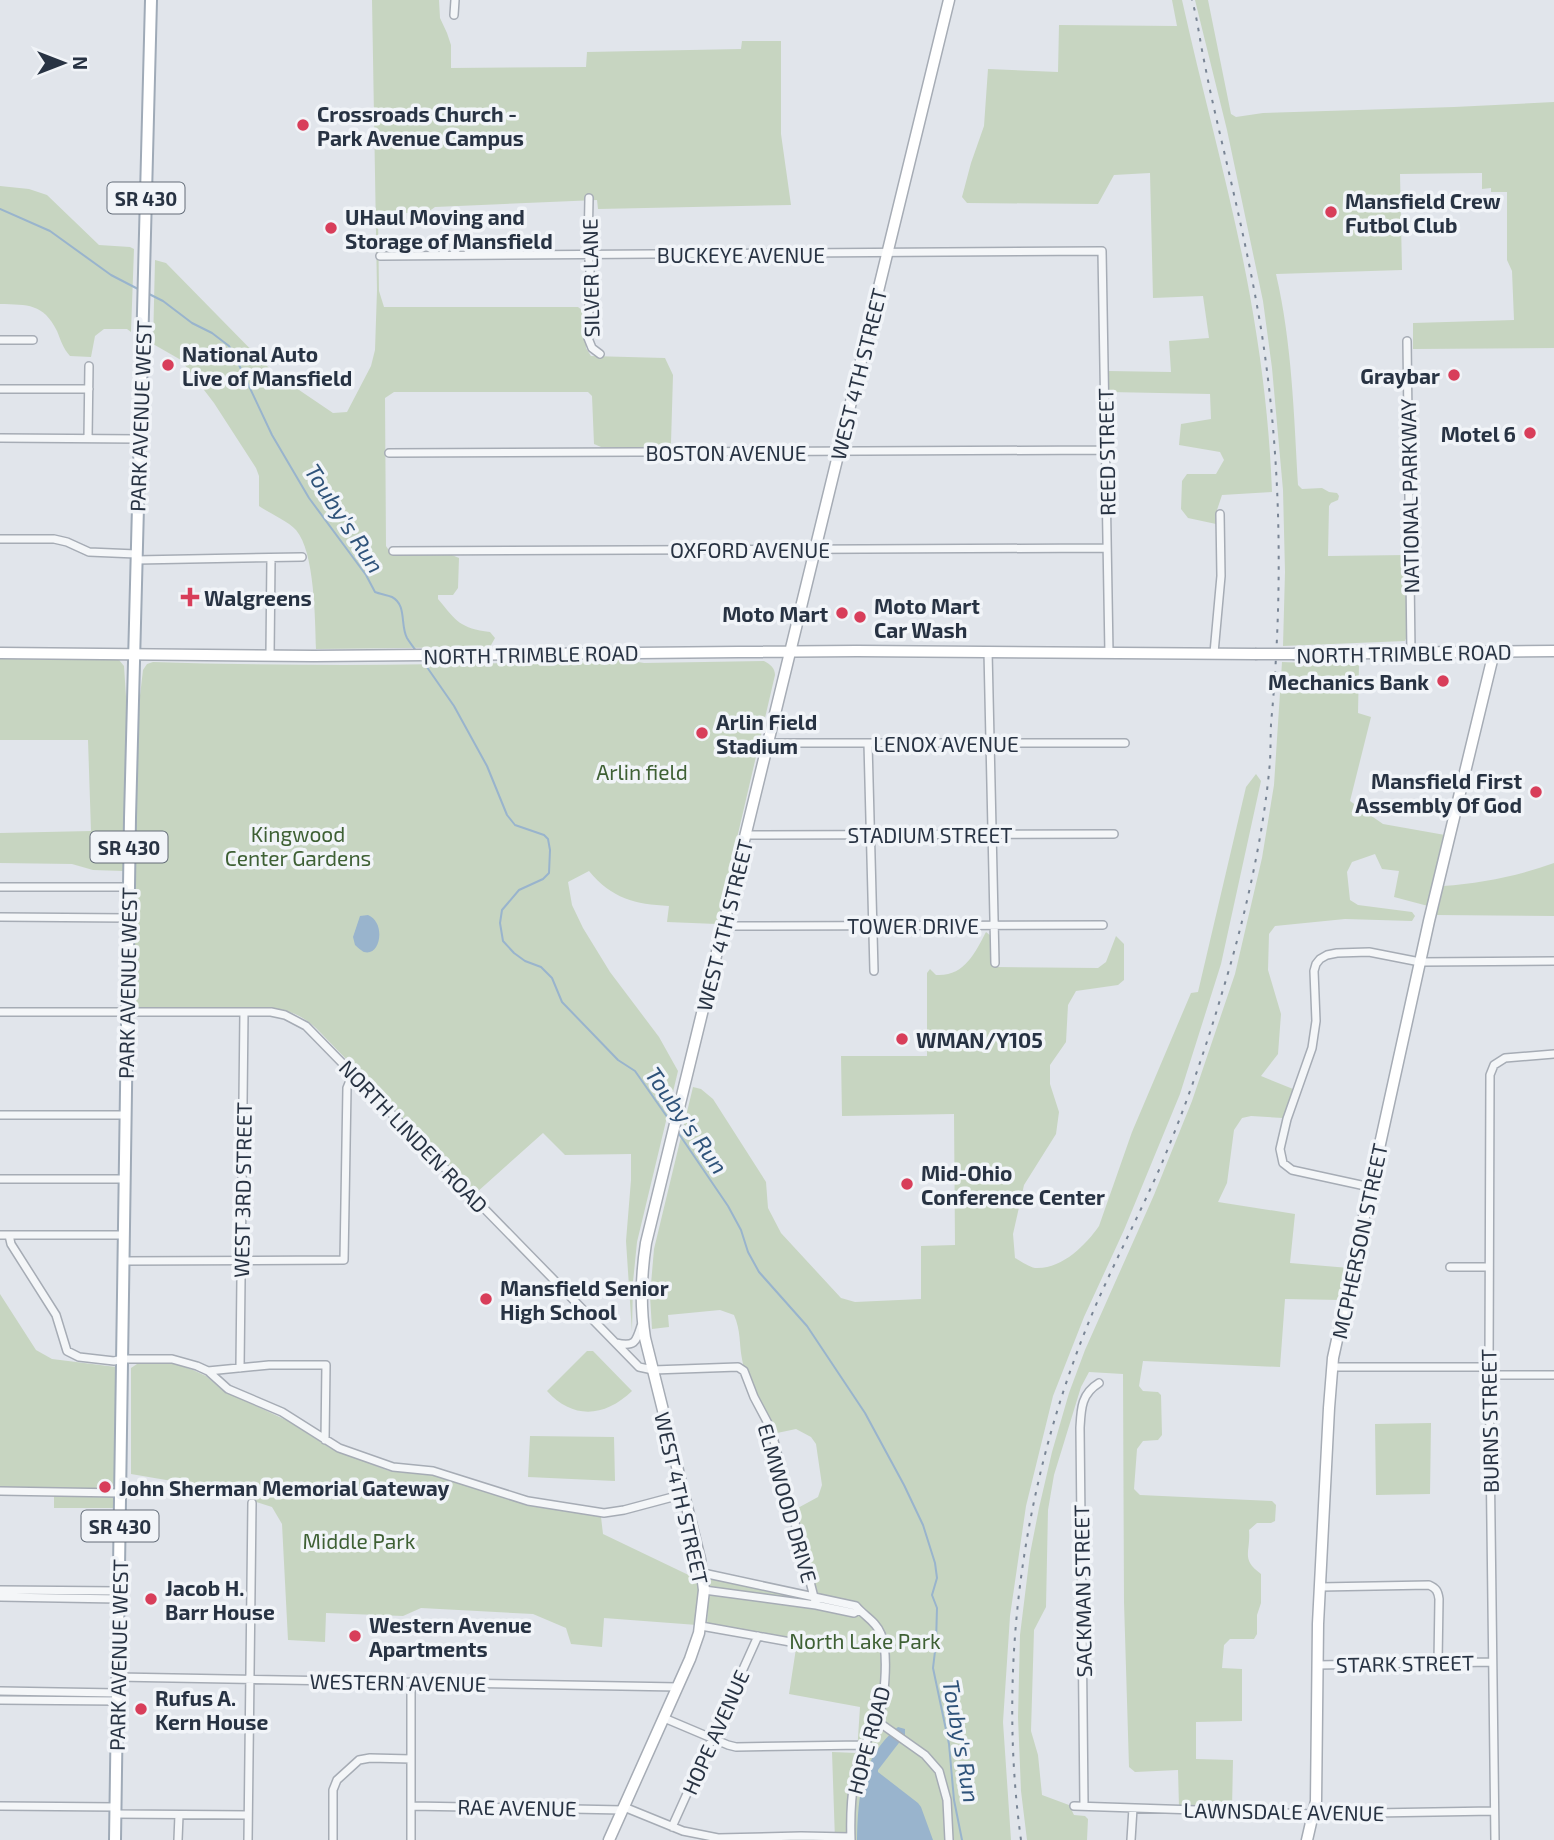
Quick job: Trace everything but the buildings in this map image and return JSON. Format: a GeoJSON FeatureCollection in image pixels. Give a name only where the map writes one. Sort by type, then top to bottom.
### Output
{"type":"FeatureCollection","features":[{"type":"Feature","properties":{"kind":"main road","name":"PARK AVENUE WEST"},"geometry":{"type":"LineString","coordinates":[[115,1840],[128,918],[151,0]]}},
{"type":"Feature","properties":{"kind":"main road","name":"WEST 4TH STREET"},"geometry":{"type":"LineString","coordinates":[[609,1840],[690,1659],[701,1622],[704,1595],[703,1573],[643,1321],[641,1286],[644,1258],[949,0]]}},
{"type":"Feature","properties":{"kind":"main road","name":"NORTH TRIMBLE ROAD"},"geometry":{"type":"LineString","coordinates":[[0,653],[374,656],[928,651],[1255,654],[1554,651]]}},
{"type":"Feature","properties":{"kind":"main road","name":"MCPHERSON STREET"},"geometry":{"type":"LineString","coordinates":[[1307,1840],[1317,1801],[1317,1665],[1332,1367],[1420,962],[1494,652]]}},
{"type":"Feature","properties":{"kind":"street"},"geometry":{"type":"LineString","coordinates":[[454,15],[455,0]]}},
{"type":"Feature","properties":{"kind":"street","name":"SILVER LANE"},"geometry":{"type":"LineString","coordinates":[[589,198],[588,338],[592,348],[600,354]]}},
{"type":"Feature","properties":{"kind":"street","name":"BUCKEYE AVENUE"},"geometry":{"type":"LineString","coordinates":[[380,256],[1102,251]]}},
{"type":"Feature","properties":{"kind":"street","name":"REED STREET"},"geometry":{"type":"LineString","coordinates":[[1102,251],[1109,653]]}},
{"type":"Feature","properties":{"kind":"street"},"geometry":{"type":"LineString","coordinates":[[0,340],[33,340]]}},
{"type":"Feature","properties":{"kind":"street","name":"NATIONAL PARKWAY"},"geometry":{"type":"LineString","coordinates":[[1407,341],[1411,652]]}},
{"type":"Feature","properties":{"kind":"street"},"geometry":{"type":"LineString","coordinates":[[89,366],[89,438]]}},
{"type":"Feature","properties":{"kind":"street"},"geometry":{"type":"LineString","coordinates":[[0,389],[89,389]]}},
{"type":"Feature","properties":{"kind":"street"},"geometry":{"type":"LineString","coordinates":[[0,438],[139,439]]}},
{"type":"Feature","properties":{"kind":"street","name":"BOSTON AVENUE"},"geometry":{"type":"LineString","coordinates":[[389,453],[1106,450]]}},
{"type":"Feature","properties":{"kind":"street"},"geometry":{"type":"LineString","coordinates":[[1214,653],[1221,576],[1220,514]]}},
{"type":"Feature","properties":{"kind":"street"},"geometry":{"type":"LineString","coordinates":[[0,539],[54,539],[89,552],[136,557],[302,557]]}},
{"type":"Feature","properties":{"kind":"street","name":"OXFORD AVENUE"},"geometry":{"type":"LineString","coordinates":[[393,551],[1107,548]]}},
{"type":"Feature","properties":{"kind":"street"},"geometry":{"type":"LineString","coordinates":[[270,656],[271,558]]}},
{"type":"Feature","properties":{"kind":"street"},"geometry":{"type":"LineString","coordinates":[[988,652],[995,964]]}},
{"type":"Feature","properties":{"kind":"street","name":"LENOX AVENUE"},"geometry":{"type":"LineString","coordinates":[[768,743],[1125,743]]}},
{"type":"Feature","properties":{"kind":"street"},"geometry":{"type":"LineString","coordinates":[[867,743],[874,971]]}},
{"type":"Feature","properties":{"kind":"street","name":"STADIUM STREET"},"geometry":{"type":"LineString","coordinates":[[746,835],[1114,834]]}},
{"type":"Feature","properties":{"kind":"street"},"geometry":{"type":"LineString","coordinates":[[0,887],[129,887]]}},
{"type":"Feature","properties":{"kind":"street"},"geometry":{"type":"LineString","coordinates":[[0,917],[128,918]]}},
{"type":"Feature","properties":{"kind":"street","name":"TOWER DRIVE"},"geometry":{"type":"LineString","coordinates":[[723,926],[1102,925]]}},
{"type":"Feature","properties":{"kind":"street"},"geometry":{"type":"LineString","coordinates":[[1370,1187],[1292,1170],[1283,1163],[1280,1156],[1287,1119],[1308,1061],[1314,1035],[1317,1006],[1314,971],[1320,959],[1338,953],[1369,952],[1420,962],[1554,961]]}},
{"type":"Feature","properties":{"kind":"street","name":"NORTH LINDEN ROAD"},"geometry":{"type":"LineString","coordinates":[[0,1012],[244,1012],[278,1013],[296,1019],[312,1031],[356,1075],[639,1367],[653,1370]]}},
{"type":"Feature","properties":{"kind":"street","name":"WEST 3RD STREET"},"geometry":{"type":"LineString","coordinates":[[237,1368],[242,1260],[244,1012]]}},
{"type":"Feature","properties":{"kind":"street","name":"BURNS STREET"},"geometry":{"type":"LineString","coordinates":[[1495,1840],[1489,1371],[1489,1084],[1494,1065],[1505,1058],[1554,1054]]}},
{"type":"Feature","properties":{"kind":"street"},"geometry":{"type":"LineString","coordinates":[[124,1261],[344,1260],[347,1087],[356,1075]]}},
{"type":"Feature","properties":{"kind":"street"},"geometry":{"type":"LineString","coordinates":[[0,1115],[125,1115]]}},
{"type":"Feature","properties":{"kind":"street"},"geometry":{"type":"LineString","coordinates":[[0,1179],[124,1179]]}},
{"type":"Feature","properties":{"kind":"street"},"geometry":{"type":"LineString","coordinates":[[4,1235],[124,1235]]}},
{"type":"Feature","properties":{"kind":"street"},"geometry":{"type":"LineString","coordinates":[[4,1235],[56,1315],[67,1351],[79,1357],[114,1361],[172,1359],[197,1366],[208,1371],[225,1386],[289,1416],[339,1448],[393,1467],[433,1471],[518,1499],[586,1511],[616,1511],[684,1494]]}},
{"type":"Feature","properties":{"kind":"street"},"geometry":{"type":"LineString","coordinates":[[1450,1267],[1489,1267]]}},
{"type":"Feature","properties":{"kind":"street"},"geometry":{"type":"LineString","coordinates":[[616,1343],[634,1343],[643,1321]]}},
{"type":"Feature","properties":{"kind":"street"},"geometry":{"type":"LineString","coordinates":[[208,1371],[269,1365],[326,1365],[325,1440]]}},
{"type":"Feature","properties":{"kind":"street","name":"ELMWOOD DRIVE"},"geometry":{"type":"LineString","coordinates":[[653,1370],[738,1367],[744,1371],[771,1429],[815,1600]]}},
{"type":"Feature","properties":{"kind":"street"},"geometry":{"type":"LineString","coordinates":[[1332,1367],[1554,1375]]}},
{"type":"Feature","properties":{"kind":"street"},"geometry":{"type":"LineString","coordinates":[[225,1386],[225,1374],[237,1368]]}},
{"type":"Feature","properties":{"kind":"street","name":"SACKMAN STREET"},"geometry":{"type":"LineString","coordinates":[[1084,1805],[1080,1428],[1087,1392],[1098,1383]]}},
{"type":"Feature","properties":{"kind":"street"},"geometry":{"type":"LineString","coordinates":[[0,1491],[120,1493]]}},
{"type":"Feature","properties":{"kind":"street"},"geometry":{"type":"LineString","coordinates":[[248,1840],[252,1503]]}},
{"type":"Feature","properties":{"kind":"street"},"geometry":{"type":"LineString","coordinates":[[703,1573],[815,1600]]}},
{"type":"Feature","properties":{"kind":"street"},"geometry":{"type":"LineString","coordinates":[[1320,1587],[1435,1588],[1439,1594],[1438,1662]]}},
{"type":"Feature","properties":{"kind":"street"},"geometry":{"type":"LineString","coordinates":[[0,1590],[119,1595]]}},
{"type":"Feature","properties":{"kind":"street"},"geometry":{"type":"LineString","coordinates":[[0,1597],[119,1595]]}},
{"type":"Feature","properties":{"kind":"street"},"geometry":{"type":"LineString","coordinates":[[704,1595],[815,1600]]}},
{"type":"Feature","properties":{"kind":"street","name":"HOPE ROAD"},"geometry":{"type":"LineString","coordinates":[[815,1600],[856,1606],[876,1625],[886,1651],[885,1682],[877,1721],[863,1745],[852,1789],[850,1839]]}},
{"type":"Feature","properties":{"kind":"street"},"geometry":{"type":"LineString","coordinates":[[701,1622],[796,1643]]}},
{"type":"Feature","properties":{"kind":"street","name":"HOPE AVENUE"},"geometry":{"type":"LineString","coordinates":[[672,1827],[758,1636]]}},
{"type":"Feature","properties":{"kind":"street","name":"STARK STREET"},"geometry":{"type":"LineString","coordinates":[[1317,1665],[1492,1662]]}},
{"type":"Feature","properties":{"kind":"street","name":"WESTERN AVENUE"},"geometry":{"type":"LineString","coordinates":[[117,1677],[678,1687]]}},
{"type":"Feature","properties":{"kind":"street"},"geometry":{"type":"LineString","coordinates":[[411,1682],[411,1840]]}},
{"type":"Feature","properties":{"kind":"street"},"geometry":{"type":"LineString","coordinates":[[0,1692],[117,1697]]}},
{"type":"Feature","properties":{"kind":"street"},"geometry":{"type":"LineString","coordinates":[[0,1700],[117,1697]]}},
{"type":"Feature","properties":{"kind":"street"},"geometry":{"type":"LineString","coordinates":[[664,1717],[736,1747],[863,1745]]}},
{"type":"Feature","properties":{"kind":"street"},"geometry":{"type":"LineString","coordinates":[[877,1721],[935,1765],[947,1800],[949,1840]]}},
{"type":"Feature","properties":{"kind":"street"},"geometry":{"type":"LineString","coordinates":[[333,1840],[333,1790],[337,1780],[355,1763],[364,1759],[411,1759]]}},
{"type":"Feature","properties":{"kind":"street"},"geometry":{"type":"LineString","coordinates":[[0,1806],[179,1815],[248,1815]]}},
{"type":"Feature","properties":{"kind":"street","name":"RAE AVENUE"},"geometry":{"type":"LineString","coordinates":[[411,1806],[623,1809],[672,1827],[718,1839],[801,1836],[850,1839]]}},
{"type":"Feature","properties":{"kind":"street","name":"LAWNSDALE AVENUE"},"geometry":{"type":"LineString","coordinates":[[1074,1806],[1314,1814],[1494,1811]]}},
{"type":"Feature","properties":{"kind":"street"},"geometry":{"type":"LineString","coordinates":[[1131,1840],[1133,1808]]}},
{"type":"Feature","properties":{"kind":"street"},"geometry":{"type":"LineString","coordinates":[[178,1840],[179,1815]]}},
{"type":"Feature","properties":{"kind":"green space"},"geometry":{"type":"Polygon","coordinates":[[[372,0],[439,0],[440,18],[451,45],[451,68],[586,67],[587,52],[741,49],[742,41],[781,41],[781,134],[791,205],[598,209],[597,200],[435,207],[421,213],[392,212],[378,216],[379,291],[384,307],[578,307],[586,313],[586,348],[591,356],[665,358],[673,375],[671,443],[667,449],[601,447],[594,444],[592,396],[588,392],[394,392],[385,398],[386,546],[394,554],[452,555],[459,558],[458,588],[453,595],[438,595],[438,599],[460,623],[490,632],[495,638],[490,647],[316,649],[313,587],[302,540],[293,527],[259,506],[259,476],[256,468],[214,403],[181,360],[153,344],[155,260],[166,263],[274,373],[333,413],[347,412],[371,366],[375,350],[377,290],[372,0]]]}},
{"type":"Feature","properties":{"kind":"green space"},"geometry":{"type":"Polygon","coordinates":[[[1172,0],[1182,0],[1232,211],[1257,338],[1268,434],[1272,492],[1222,495],[1216,524],[1188,518],[1181,509],[1182,481],[1187,474],[1216,474],[1224,460],[1220,452],[1179,445],[1181,424],[1211,419],[1210,394],[1109,392],[1108,371],[1171,372],[1169,341],[1209,338],[1203,296],[1153,298],[1150,173],[1114,175],[1098,204],[967,203],[962,197],[984,126],[988,69],[1058,72],[1059,25],[1177,26],[1172,0]]]}},
{"type":"Feature","properties":{"kind":"green space","name":"Mansfield Crew Futbol Club"},"geometry":{"type":"Polygon","coordinates":[[[1195,0],[1208,0],[1231,114],[1236,117],[1263,113],[1554,102],[1554,348],[1413,349],[1413,323],[1514,320],[1512,271],[1507,260],[1507,192],[1482,189],[1482,173],[1400,174],[1402,270],[1276,274],[1289,353],[1298,485],[1302,489],[1322,488],[1339,496],[1338,500],[1329,506],[1328,556],[1407,555],[1405,641],[1283,646],[1283,490],[1263,301],[1227,130],[1195,0]]]}},
{"type":"Feature","properties":{"kind":"green space"},"geometry":{"type":"Polygon","coordinates":[[[0,186],[29,189],[47,195],[99,245],[134,249],[131,332],[127,329],[104,329],[95,336],[91,357],[70,356],[52,322],[40,310],[0,304],[0,186]]]}},
{"type":"Feature","properties":{"kind":"green space"},"geometry":{"type":"Polygon","coordinates":[[[0,659],[119,660],[124,666],[127,712],[123,871],[93,870],[72,864],[0,863],[0,833],[91,831],[88,740],[0,740],[0,659]]]}},
{"type":"Feature","properties":{"kind":"green space"},"geometry":{"type":"Polygon","coordinates":[[[626,660],[644,663],[764,661],[772,666],[775,675],[717,924],[667,922],[669,906],[645,904],[615,894],[589,871],[568,882],[572,905],[583,928],[610,972],[659,1037],[678,1071],[637,1242],[632,1332],[626,1241],[631,1154],[565,1155],[543,1133],[476,1193],[316,1028],[301,1017],[272,1008],[138,1008],[132,1004],[137,721],[143,670],[147,664],[390,665],[626,660]]]}},
{"type":"Feature","properties":{"kind":"green space"},"geometry":{"type":"Polygon","coordinates":[[[1282,662],[1359,665],[1358,713],[1371,717],[1350,801],[1383,824],[1445,835],[1428,906],[1394,897],[1399,871],[1382,869],[1375,854],[1352,862],[1347,872],[1350,900],[1358,905],[1412,912],[1415,916],[1412,921],[1345,919],[1275,926],[1269,934],[1268,970],[1281,1014],[1278,1054],[1261,1076],[1293,1089],[1283,1118],[1242,1118],[1234,1130],[1227,1183],[1218,1202],[1295,1214],[1290,1263],[1349,1268],[1342,1300],[1285,1299],[1280,1367],[1143,1361],[1139,1386],[1143,1391],[1158,1392],[1161,1395],[1162,1435],[1158,1440],[1143,1441],[1137,1449],[1134,1489],[1140,1495],[1272,1501],[1276,1505],[1275,1521],[1257,1523],[1249,1530],[1249,1559],[1261,1574],[1257,1634],[1254,1639],[1230,1639],[1224,1645],[1222,1668],[1242,1669],[1242,1721],[1196,1722],[1196,1759],[1233,1760],[1232,1809],[1179,1807],[1178,1770],[1135,1772],[1129,1767],[1124,1602],[1123,1374],[1089,1372],[1081,1387],[1054,1475],[1048,1510],[1046,1607],[1034,1630],[1031,1731],[1038,1755],[1042,1795],[1069,1805],[1074,1815],[1088,1819],[1087,1840],[1027,1840],[1021,1791],[1018,1717],[1020,1635],[1039,1508],[1069,1393],[1192,1101],[1235,974],[1262,858],[1274,785],[1282,662]]]}},
{"type":"Feature","properties":{"kind":"green space","name":"North Lake Park"},"geometry":{"type":"Polygon","coordinates":[[[1256,774],[1261,781],[1221,964],[1180,1094],[1053,1396],[1026,1506],[1010,1616],[1003,1722],[1011,1840],[835,1840],[832,1752],[857,1753],[860,1707],[789,1694],[797,1642],[707,1624],[712,1571],[818,1594],[796,1509],[818,1497],[822,1485],[816,1444],[811,1437],[796,1429],[774,1432],[760,1406],[744,1369],[734,1315],[720,1310],[668,1315],[669,1327],[652,1329],[650,1296],[654,1249],[693,1087],[701,1089],[713,1099],[766,1182],[768,1208],[781,1233],[841,1298],[855,1302],[921,1299],[921,1246],[955,1245],[954,1114],[842,1116],[841,1056],[927,1056],[927,973],[930,969],[936,975],[946,975],[961,968],[973,955],[986,932],[991,936],[992,966],[995,967],[1098,968],[1106,962],[1116,936],[1124,944],[1124,980],[1118,985],[1076,991],[1068,1005],[1066,1042],[1050,1065],[1050,1084],[1059,1112],[1056,1134],[1024,1185],[1013,1234],[1015,1258],[1025,1264],[1045,1268],[1063,1261],[1080,1248],[1099,1226],[1132,1132],[1191,993],[1198,992],[1246,787],[1256,774]]]}},
{"type":"Feature","properties":{"kind":"green space"},"geometry":{"type":"Polygon","coordinates":[[[1554,863],[1554,916],[1436,915],[1443,886],[1499,878],[1554,863]]]}},
{"type":"Feature","properties":{"kind":"green space"},"geometry":{"type":"Polygon","coordinates":[[[0,1294],[36,1350],[52,1359],[116,1367],[115,1508],[54,1508],[54,1487],[0,1487],[0,1294]]]}},
{"type":"Feature","properties":{"kind":"green space"},"geometry":{"type":"Polygon","coordinates":[[[587,1351],[593,1351],[632,1391],[611,1406],[589,1412],[567,1407],[547,1391],[587,1351]]]}},
{"type":"Feature","properties":{"kind":"green space","name":"Middle Park"},"geometry":{"type":"Polygon","coordinates":[[[137,1364],[175,1364],[193,1370],[206,1376],[222,1390],[288,1421],[330,1448],[389,1471],[433,1475],[526,1505],[601,1517],[603,1534],[699,1580],[697,1625],[604,1618],[602,1647],[571,1644],[566,1628],[533,1614],[421,1608],[403,1616],[326,1613],[325,1642],[288,1640],[282,1524],[272,1507],[213,1488],[131,1474],[131,1368],[137,1364]]]}},
{"type":"Feature","properties":{"kind":"green space"},"geometry":{"type":"Polygon","coordinates":[[[1431,1423],[1430,1494],[1376,1495],[1375,1424],[1431,1423]]]}},
{"type":"Feature","properties":{"kind":"green space"},"geometry":{"type":"Polygon","coordinates":[[[530,1436],[614,1437],[615,1481],[528,1477],[530,1436]]]}},
{"type":"Feature","properties":{"kind":"water"},"geometry":{"type":"Polygon","coordinates":[[[368,915],[377,924],[379,938],[374,949],[364,952],[355,945],[353,937],[360,916],[368,915]]]}},
{"type":"Feature","properties":{"kind":"water"},"geometry":{"type":"Polygon","coordinates":[[[898,1727],[905,1729],[905,1735],[878,1772],[918,1803],[933,1840],[857,1840],[864,1778],[876,1751],[898,1727]]]}},
{"type":"Feature","properties":{"kind":"waterway","name":"Touby's Run"},"geometry":{"type":"LineString","coordinates":[[0,209],[50,231],[111,275],[138,289]]}},
{"type":"Feature","properties":{"kind":"waterway","name":"Touby's Run"},"geometry":{"type":"LineString","coordinates":[[149,294],[229,346],[272,435],[309,498],[366,575],[375,592],[392,597],[400,605],[407,638],[417,652]]}},
{"type":"Feature","properties":{"kind":"waterway","name":"Touby's Run"},"geometry":{"type":"LineString","coordinates":[[422,660],[454,706],[487,766],[507,815],[515,825],[544,835],[548,839],[549,873],[543,879],[519,890],[502,910],[500,923],[503,941],[514,953],[541,967],[552,978],[562,1002],[618,1060],[635,1071],[670,1121]]}},
{"type":"Feature","properties":{"kind":"waterway","name":"Touby's Run"},"geometry":{"type":"LineString","coordinates":[[677,1131],[728,1206],[759,1272],[807,1326],[865,1413],[923,1525],[937,1578],[932,1595],[937,1608],[933,1668],[949,1744],[954,1800],[962,1840]]}},
{"type":"Feature","properties":{"kind":"railway"},"geometry":{"type":"LineString","coordinates":[[1021,1840],[1014,1774],[1012,1708],[1021,1575],[1032,1509],[1067,1381],[1090,1319],[1162,1163],[1209,1036],[1252,878],[1270,761],[1279,571],[1273,429],[1262,335],[1248,258],[1192,0]]}},
{"type":"Feature","properties":{"kind":"place","name":"Crossroads Church - Park Avenue Campus"},"geometry":{"type":"Point","coordinates":[303,125]}},
{"type":"Feature","properties":{"kind":"place","name":"Mansfield Crew Futbol Club"},"geometry":{"type":"Point","coordinates":[1331,212]}},
{"type":"Feature","properties":{"kind":"place","name":"UHaul Moving and Storage of Mansfield"},"geometry":{"type":"Point","coordinates":[331,228]}},
{"type":"Feature","properties":{"kind":"place","name":"National Auto Live of Mansfield"},"geometry":{"type":"Point","coordinates":[168,365]}},
{"type":"Feature","properties":{"kind":"place","name":"Graybar"},"geometry":{"type":"Point","coordinates":[1454,375]}},
{"type":"Feature","properties":{"kind":"place","name":"Motel 6"},"geometry":{"type":"Point","coordinates":[1530,433]}},
{"type":"Feature","properties":{"kind":"place","name":"Walgreens"},"geometry":{"type":"Point","coordinates":[190,597]}},
{"type":"Feature","properties":{"kind":"place","name":"Moto Mart"},"geometry":{"type":"Point","coordinates":[842,613]}},
{"type":"Feature","properties":{"kind":"place","name":"Moto Mart Car Wash"},"geometry":{"type":"Point","coordinates":[860,617]}},
{"type":"Feature","properties":{"kind":"place","name":"Mechanics Bank"},"geometry":{"type":"Point","coordinates":[1443,681]}},
{"type":"Feature","properties":{"kind":"place","name":"Arlin Field Stadium"},"geometry":{"type":"Point","coordinates":[702,733]}},
{"type":"Feature","properties":{"kind":"place","name":"Mansfield First Assembly Of God"},"geometry":{"type":"Point","coordinates":[1536,792]}},
{"type":"Feature","properties":{"kind":"place","name":"WMAN/Y105"},"geometry":{"type":"Point","coordinates":[902,1039]}},
{"type":"Feature","properties":{"kind":"place","name":"Mid-Ohio Conference Center"},"geometry":{"type":"Point","coordinates":[907,1184]}},
{"type":"Feature","properties":{"kind":"place","name":"Mansfield Senior High School"},"geometry":{"type":"Point","coordinates":[486,1299]}},
{"type":"Feature","properties":{"kind":"place","name":"John Sherman Memorial Gateway"},"geometry":{"type":"Point","coordinates":[105,1487]}},
{"type":"Feature","properties":{"kind":"place","name":"Jacob H. Barr House"},"geometry":{"type":"Point","coordinates":[151,1599]}},
{"type":"Feature","properties":{"kind":"place","name":"Western Avenue Apartments"},"geometry":{"type":"Point","coordinates":[355,1636]}},
{"type":"Feature","properties":{"kind":"place","name":"Rufus A. Kern House"},"geometry":{"type":"Point","coordinates":[141,1709]}},
{"type":"Feature","properties":{"kind":"park label","name":"Arlin field"},"geometry":{"type":"Point","coordinates":[642,771]}},
{"type":"Feature","properties":{"kind":"park label","name":"Kingwood Center Gardens"},"geometry":{"type":"Point","coordinates":[298,845]}}]}
